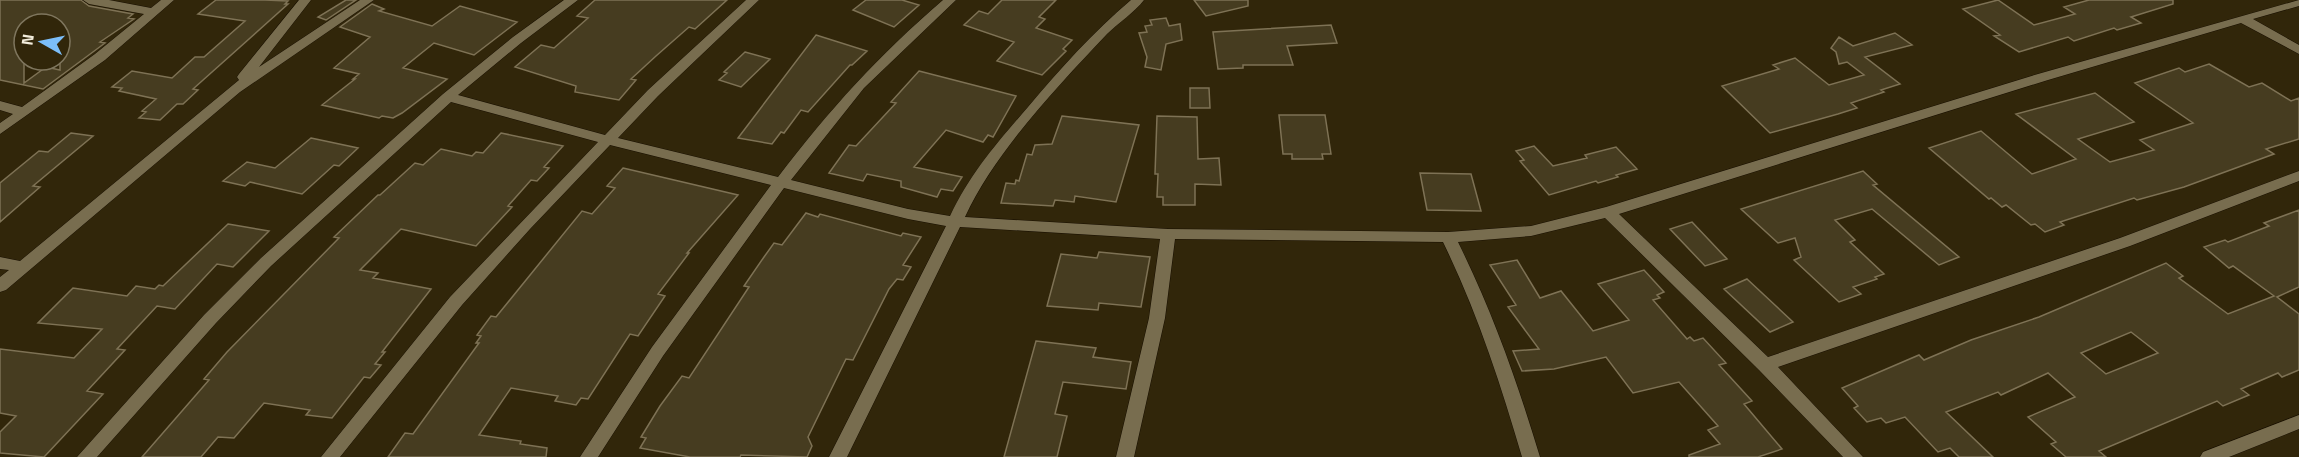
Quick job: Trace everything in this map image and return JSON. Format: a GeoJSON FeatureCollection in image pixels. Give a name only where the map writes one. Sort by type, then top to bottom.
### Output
{"type":"FeatureCollection","features":[{"type":"Feature","properties":{"kind":"street"},"geometry":{"type":"LineString","coordinates":[[89,0],[153,12]]}},
{"type":"Feature","properties":{"kind":"street"},"geometry":{"type":"LineString","coordinates":[[0,130],[100,57],[168,0]]}},
{"type":"Feature","properties":{"kind":"street"},"geometry":{"type":"LineString","coordinates":[[235,89],[305,0]]}},
{"type":"Feature","properties":{"kind":"street"},"geometry":{"type":"LineString","coordinates":[[0,286],[235,89],[368,0]]}},
{"type":"Feature","properties":{"kind":"street"},"geometry":{"type":"LineString","coordinates":[[86,457],[210,319],[266,262],[448,97],[517,40],[572,0]]}},
{"type":"Feature","properties":{"kind":"street"},"geometry":{"type":"LineString","coordinates":[[330,457],[456,301],[525,225],[653,93],[753,0]]}},
{"type":"Feature","properties":{"kind":"street"},"geometry":{"type":"LineString","coordinates":[[589,457],[621,404],[684,313],[781,182],[849,97],[901,42],[950,0]]}},
{"type":"Feature","properties":{"kind":"street"},"geometry":{"type":"LineString","coordinates":[[838,457],[970,190],[1007,138],[1067,69],[1110,24],[1138,0]]}},
{"type":"Feature","properties":{"kind":"street"},"geometry":{"type":"LineString","coordinates":[[448,97],[608,140],[908,214],[956,222],[1168,234],[1448,237],[1531,231],[1608,212],[2043,77],[2299,2]]}},
{"type":"Feature","properties":{"kind":"street"},"geometry":{"type":"LineString","coordinates":[[2244,19],[2299,50]]}},
{"type":"Feature","properties":{"kind":"street"},"geometry":{"type":"LineString","coordinates":[[0,105],[23,112]]}},
{"type":"Feature","properties":{"kind":"street"},"geometry":{"type":"LineString","coordinates":[[1765,365],[2125,242],[2299,176]]}},
{"type":"Feature","properties":{"kind":"street"},"geometry":{"type":"LineString","coordinates":[[1608,212],[1765,365],[1854,457]]}},
{"type":"Feature","properties":{"kind":"street"},"geometry":{"type":"LineString","coordinates":[[1125,457],[1157,318],[1168,234]]}},
{"type":"Feature","properties":{"kind":"street"},"geometry":{"type":"LineString","coordinates":[[1448,237],[1477,296],[1509,383],[1531,457]]}},
{"type":"Feature","properties":{"kind":"street"},"geometry":{"type":"LineString","coordinates":[[0,263],[22,267]]}},
{"type":"Feature","properties":{"kind":"street"},"geometry":{"type":"LineString","coordinates":[[2209,457],[2299,422]]}},
{"type":"Feature","properties":{"kind":"building"},"geometry":{"type":"Polygon","coordinates":[[[0,0],[81,0],[89,6],[133,14],[128,18],[134,19],[100,42],[105,43],[72,67],[72,12],[12,12],[12,72],[24,72],[24,83],[39,72],[66,72],[43,89],[0,80],[0,0]]]}},
{"type":"Feature","properties":{"kind":"building"},"geometry":{"type":"Polygon","coordinates":[[[216,0],[288,1],[285,4],[288,4],[193,89],[198,90],[183,104],[177,104],[160,120],[139,118],[146,112],[142,111],[156,99],[119,91],[122,88],[112,87],[132,71],[172,78],[195,57],[204,57],[245,21],[198,14],[216,0]]]}},
{"type":"Feature","properties":{"kind":"building"},"geometry":{"type":"Polygon","coordinates":[[[346,0],[356,0],[326,20],[318,17],[346,0]]]}},
{"type":"Feature","properties":{"kind":"building"},"geometry":{"type":"Polygon","coordinates":[[[595,0],[727,0],[695,29],[689,27],[631,79],[636,80],[619,100],[575,92],[576,86],[515,67],[541,45],[554,48],[588,18],[577,16],[595,0]]]}},
{"type":"Feature","properties":{"kind":"building"},"geometry":{"type":"Polygon","coordinates":[[[866,0],[902,0],[919,5],[894,27],[853,10],[866,0]]]}},
{"type":"Feature","properties":{"kind":"building"},"geometry":{"type":"Polygon","coordinates":[[[1002,0],[1056,0],[1039,17],[1045,19],[1036,28],[1072,40],[1063,49],[1066,51],[1042,75],[997,61],[1014,42],[964,25],[979,11],[988,14],[1002,0]]]}},
{"type":"Feature","properties":{"kind":"building"},"geometry":{"type":"Polygon","coordinates":[[[1194,0],[1248,0],[1248,6],[1206,16],[1194,0]]]}},
{"type":"Feature","properties":{"kind":"building"},"geometry":{"type":"Polygon","coordinates":[[[1998,0],[2034,25],[2075,14],[2064,7],[2089,0],[2173,0],[2173,4],[2131,17],[2141,23],[2117,30],[2114,28],[2074,41],[2068,37],[2019,52],[1994,36],[2000,35],[1963,9],[1998,0]]]}},
{"type":"Feature","properties":{"kind":"building"},"geometry":{"type":"Polygon","coordinates":[[[372,4],[384,9],[379,11],[432,26],[460,6],[517,22],[474,55],[434,43],[403,68],[447,79],[393,118],[382,116],[379,118],[322,105],[359,74],[334,68],[370,37],[340,27],[372,4]]]}},
{"type":"Feature","properties":{"kind":"building"},"geometry":{"type":"Polygon","coordinates":[[[1166,18],[1169,26],[1180,24],[1182,40],[1166,44],[1161,70],[1145,67],[1147,57],[1139,33],[1147,32],[1145,26],[1152,25],[1150,20],[1166,18]]]}},
{"type":"Feature","properties":{"kind":"building"},"geometry":{"type":"Polygon","coordinates":[[[1331,25],[1337,43],[1287,46],[1293,65],[1243,65],[1243,68],[1218,69],[1213,32],[1331,25]]]}},
{"type":"Feature","properties":{"kind":"building"},"geometry":{"type":"Polygon","coordinates":[[[1895,33],[1912,45],[1865,57],[1900,84],[1851,103],[1857,108],[1838,114],[1770,133],[1722,86],[1779,69],[1773,65],[1795,58],[1829,85],[1864,75],[1847,62],[1839,64],[1836,52],[1831,48],[1839,37],[1853,46],[1895,33]]]}},
{"type":"Feature","properties":{"kind":"building"},"geometry":{"type":"Polygon","coordinates":[[[816,35],[867,51],[850,65],[808,112],[801,110],[784,133],[781,132],[772,144],[738,138],[816,35]]]}},
{"type":"Feature","properties":{"kind":"building"},"geometry":{"type":"Polygon","coordinates":[[[745,52],[770,59],[741,87],[719,80],[727,73],[724,72],[745,52]]]}},
{"type":"Feature","properties":{"kind":"building"},"geometry":{"type":"Polygon","coordinates":[[[2209,64],[2249,87],[2262,83],[2291,101],[2299,98],[2299,139],[2266,149],[2274,154],[2184,187],[2137,200],[2134,198],[2060,222],[2064,225],[2045,232],[2035,224],[2031,225],[2006,205],[2002,207],[1991,198],[1989,199],[1929,148],[1981,131],[2032,174],[2076,159],[2016,114],[2095,93],[2134,122],[2078,139],[2110,162],[2154,150],[2140,140],[2193,123],[2135,83],[2179,68],[2185,72],[2209,64]]]}},
{"type":"Feature","properties":{"kind":"building"},"geometry":{"type":"Polygon","coordinates":[[[919,71],[1016,96],[993,137],[988,135],[983,142],[946,130],[914,167],[962,177],[953,191],[941,189],[937,197],[901,187],[901,181],[867,174],[863,181],[829,173],[849,145],[856,146],[896,103],[891,102],[919,71]]]}},
{"type":"Feature","properties":{"kind":"building"},"geometry":{"type":"Polygon","coordinates":[[[1190,88],[1209,88],[1210,108],[1190,108],[1190,88]]]}},
{"type":"Feature","properties":{"kind":"building"},"geometry":{"type":"Polygon","coordinates":[[[1279,115],[1325,115],[1331,154],[1322,154],[1323,159],[1292,159],[1292,154],[1283,154],[1279,115]]]}},
{"type":"Feature","properties":{"kind":"building"},"geometry":{"type":"Polygon","coordinates":[[[1062,116],[1139,125],[1116,202],[1075,196],[1074,202],[1055,200],[1053,206],[1001,203],[1006,183],[1015,184],[1016,180],[1019,181],[1027,154],[1032,155],[1035,145],[1052,144],[1062,116]]]}},
{"type":"Feature","properties":{"kind":"building"},"geometry":{"type":"Polygon","coordinates":[[[1157,116],[1197,117],[1198,159],[1219,158],[1221,185],[1195,184],[1195,205],[1163,205],[1163,197],[1157,197],[1158,174],[1155,174],[1157,116]]]}},
{"type":"Feature","properties":{"kind":"building"},"geometry":{"type":"Polygon","coordinates":[[[71,133],[93,136],[33,186],[40,187],[0,222],[0,183],[39,151],[48,152],[71,133]]]}},
{"type":"Feature","properties":{"kind":"building"},"geometry":{"type":"Polygon","coordinates":[[[501,133],[563,146],[544,167],[549,168],[537,181],[531,180],[508,206],[512,207],[476,246],[401,229],[360,270],[378,273],[373,278],[431,289],[382,352],[385,352],[375,364],[381,365],[370,378],[364,377],[332,418],[306,415],[310,410],[264,403],[234,438],[218,437],[201,457],[142,457],[209,380],[204,379],[227,352],[339,238],[334,237],[378,195],[415,163],[423,165],[441,149],[472,156],[476,152],[483,153],[501,133]]]}},
{"type":"Feature","properties":{"kind":"building"},"geometry":{"type":"Polygon","coordinates":[[[311,138],[358,148],[339,166],[334,165],[302,194],[250,182],[245,186],[223,181],[247,162],[275,168],[311,138]]]}},
{"type":"Feature","properties":{"kind":"building"},"geometry":{"type":"Polygon","coordinates":[[[1534,146],[1553,166],[1587,158],[1585,155],[1616,147],[1637,169],[1598,183],[1596,181],[1549,195],[1520,161],[1524,160],[1516,151],[1534,146]]]}},
{"type":"Feature","properties":{"kind":"building"},"geometry":{"type":"Polygon","coordinates":[[[623,168],[738,195],[687,253],[689,253],[658,294],[665,296],[638,336],[630,334],[588,399],[581,398],[576,405],[555,401],[558,396],[511,388],[479,435],[521,441],[520,444],[547,448],[546,457],[388,457],[405,433],[413,434],[479,343],[476,343],[481,336],[477,335],[491,316],[496,317],[582,211],[592,214],[615,188],[607,186],[623,168]]]}},
{"type":"Feature","properties":{"kind":"building"},"geometry":{"type":"Polygon","coordinates":[[[1863,171],[1877,184],[1873,185],[1959,257],[1939,265],[1872,209],[1835,220],[1855,240],[1850,242],[1884,274],[1875,277],[1877,279],[1853,287],[1861,294],[1839,302],[1794,260],[1801,257],[1795,238],[1778,243],[1741,209],[1863,171]]]}},
{"type":"Feature","properties":{"kind":"building"},"geometry":{"type":"Polygon","coordinates":[[[1420,173],[1471,174],[1481,211],[1427,210],[1420,173]]]}},
{"type":"Feature","properties":{"kind":"building"},"geometry":{"type":"Polygon","coordinates":[[[2299,210],[2299,287],[2277,297],[2299,314],[2299,370],[2282,377],[2278,373],[2241,389],[2249,395],[2223,406],[2217,401],[2099,451],[2106,457],[2066,457],[2051,444],[2056,442],[2028,417],[2075,397],[2048,373],[2001,395],[1998,392],[1946,412],[1993,457],[1959,457],[1950,448],[1938,452],[1905,417],[1886,423],[1881,418],[1867,422],[1854,408],[1858,406],[1842,388],[1919,355],[1924,360],[1971,340],[2039,317],[2166,263],[2183,276],[2179,278],[2228,314],[2274,296],[2233,266],[2229,268],[2204,247],[2225,240],[2228,242],[2269,226],[2264,223],[2299,210]],[[2131,332],[2081,353],[2106,374],[2158,353],[2131,332]]]}},
{"type":"Feature","properties":{"kind":"building"},"geometry":{"type":"Polygon","coordinates":[[[806,213],[818,217],[820,214],[901,236],[903,233],[921,237],[903,265],[911,267],[903,280],[897,279],[889,289],[853,360],[846,359],[808,437],[812,446],[807,457],[741,455],[740,457],[690,457],[640,448],[646,438],[641,437],[660,406],[682,376],[689,378],[749,287],[744,286],[764,257],[774,243],[782,245],[806,213]]]}},
{"type":"Feature","properties":{"kind":"building"},"geometry":{"type":"Polygon","coordinates":[[[1692,222],[1727,259],[1705,266],[1670,229],[1692,222]]]}},
{"type":"Feature","properties":{"kind":"building"},"geometry":{"type":"Polygon","coordinates":[[[228,224],[269,231],[233,267],[217,264],[175,309],[157,306],[117,349],[125,350],[87,391],[103,394],[44,457],[0,453],[0,432],[16,416],[0,413],[0,349],[74,358],[102,329],[38,323],[73,288],[127,296],[136,286],[155,289],[159,285],[163,286],[228,224]]]}},
{"type":"Feature","properties":{"kind":"building"},"geometry":{"type":"Polygon","coordinates":[[[1099,252],[1150,257],[1141,307],[1099,303],[1098,310],[1047,306],[1061,254],[1097,258],[1099,252]]]}},
{"type":"Feature","properties":{"kind":"building"},"geometry":{"type":"Polygon","coordinates":[[[1517,260],[1540,298],[1561,291],[1593,331],[1629,320],[1598,284],[1644,270],[1664,292],[1657,295],[1660,298],[1653,300],[1687,339],[1690,337],[1694,341],[1703,338],[1726,363],[1719,365],[1752,401],[1744,404],[1782,449],[1758,457],[1689,457],[1689,455],[1720,444],[1708,430],[1718,426],[1679,382],[1633,393],[1606,357],[1554,369],[1522,371],[1513,351],[1539,349],[1508,307],[1516,305],[1490,265],[1517,260]]]}},
{"type":"Feature","properties":{"kind":"building"},"geometry":{"type":"Polygon","coordinates":[[[1747,279],[1793,322],[1770,332],[1724,289],[1747,279]]]}},
{"type":"Feature","properties":{"kind":"building"},"geometry":{"type":"Polygon","coordinates":[[[1036,341],[1096,348],[1093,357],[1131,362],[1126,389],[1063,382],[1055,414],[1067,416],[1057,457],[1004,457],[1036,341]]]}}]}
